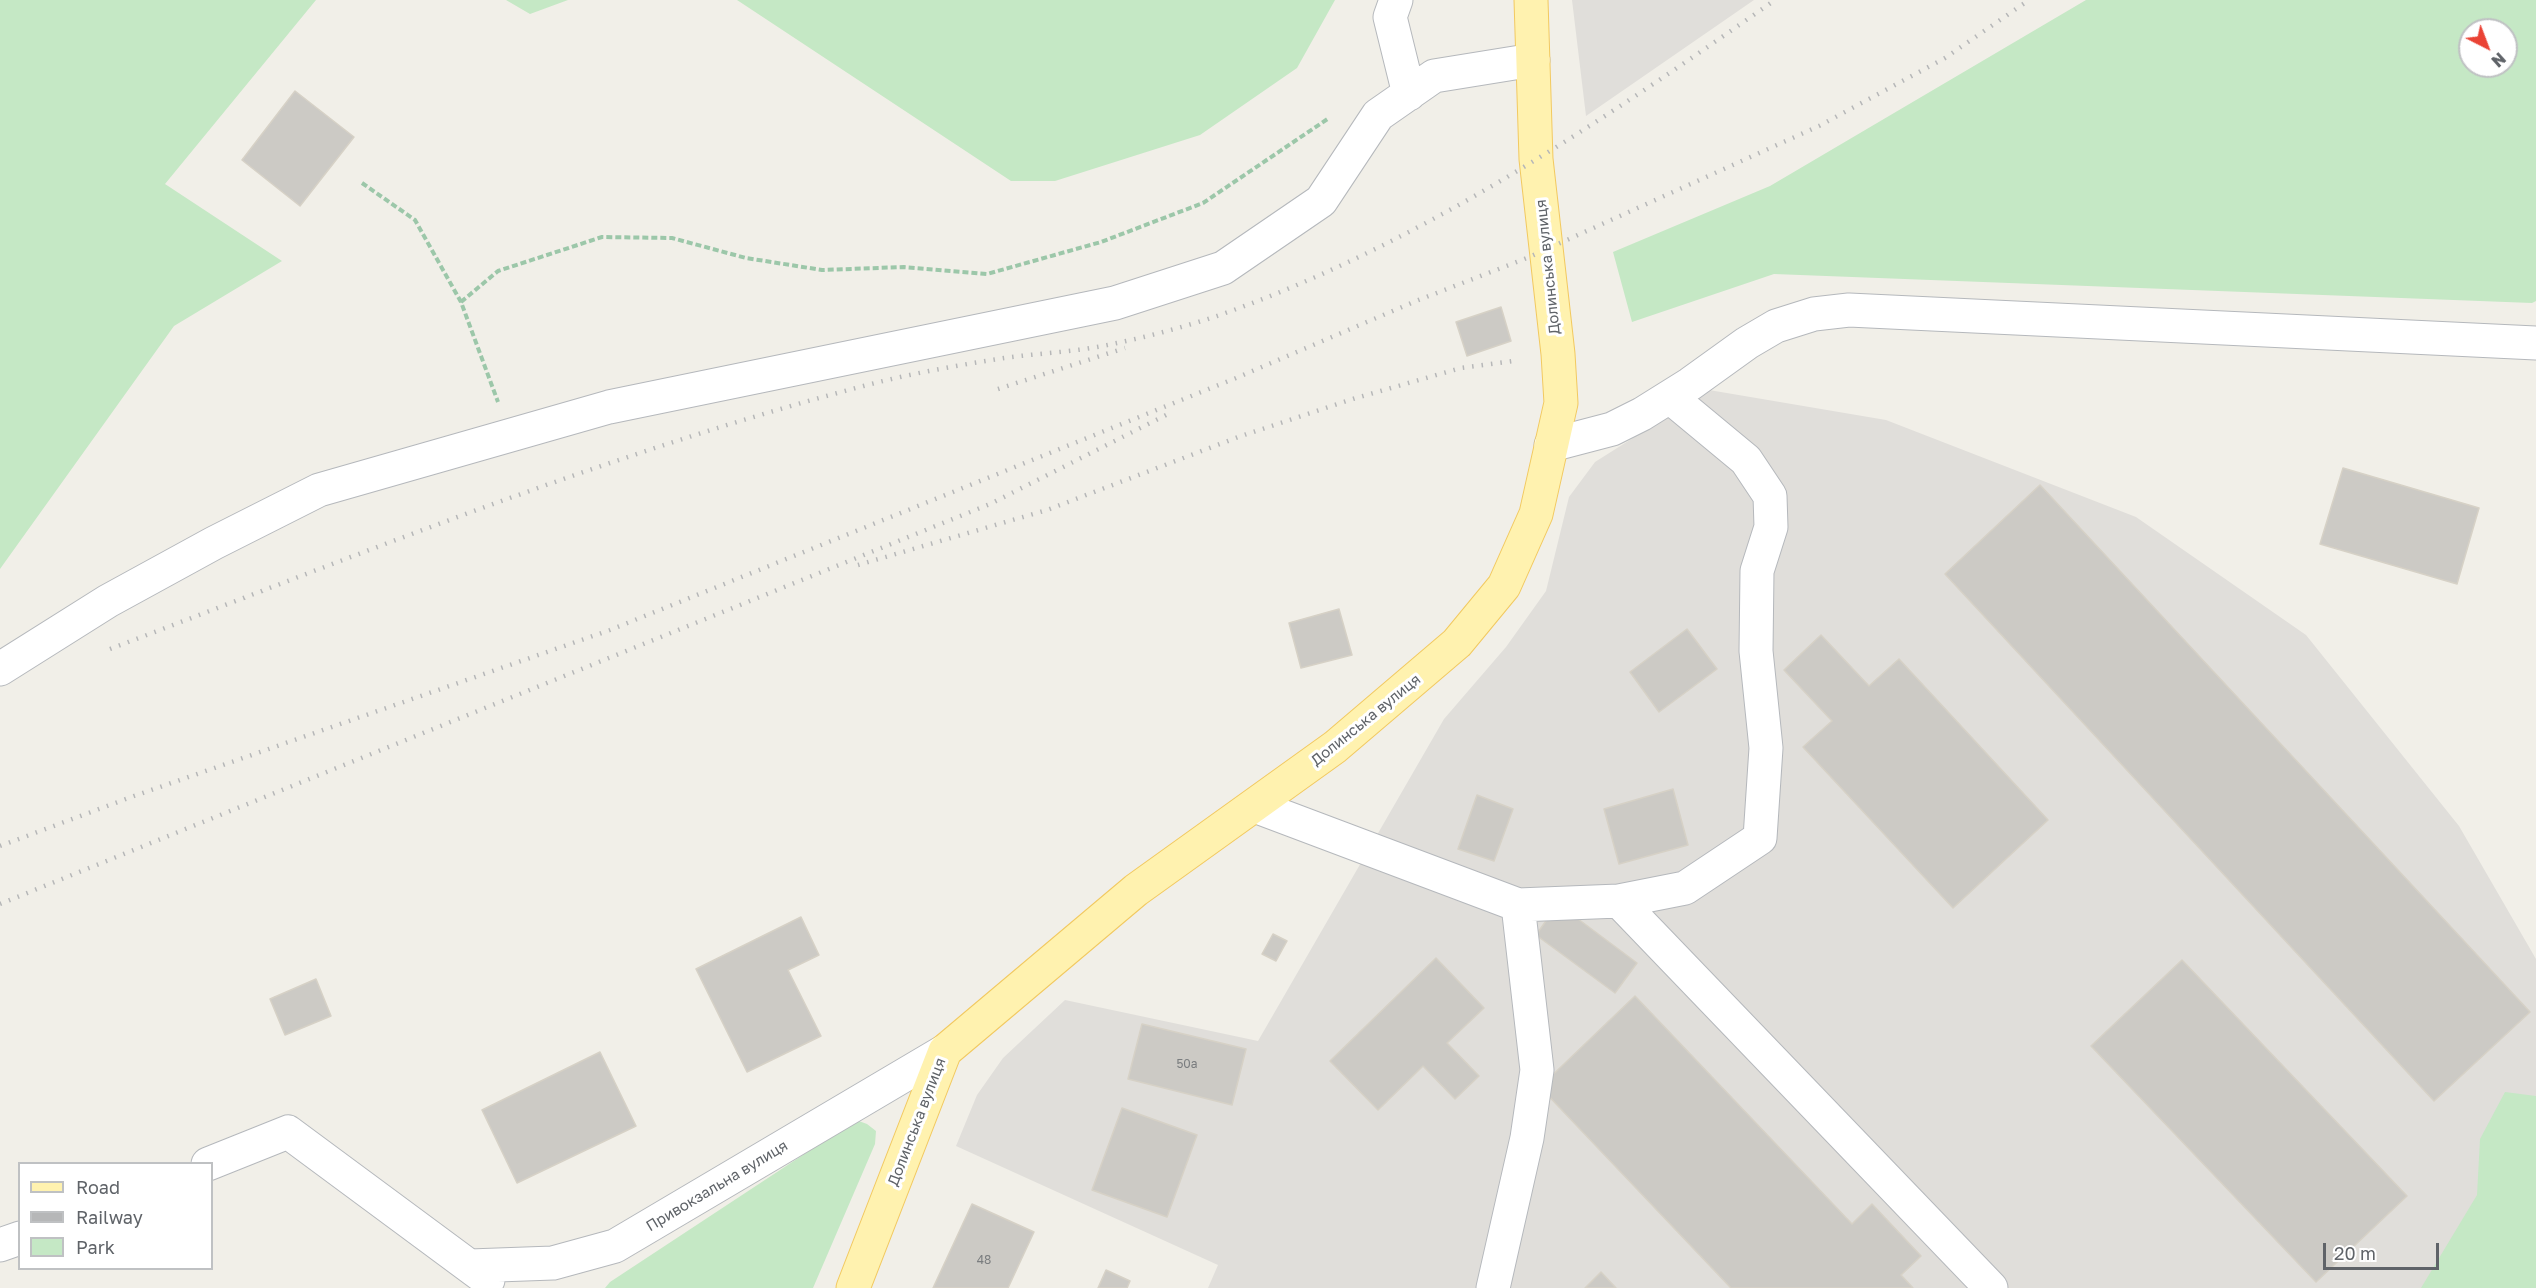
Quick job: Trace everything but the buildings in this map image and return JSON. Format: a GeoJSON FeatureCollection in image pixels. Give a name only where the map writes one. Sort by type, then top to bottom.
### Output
{"type":"FeatureCollection","features":[{"type":"Feature","properties":{"kind":"main road","name":"Долинська вулиця"},"geometry":{"type":"LineString","coordinates":[[853,1288],[945,1051],[1136,890],[1335,747],[1457,643],[1504,586],[1536,514],[1561,404],[1550,272],[1536,159],[1531,0]]}},
{"type":"Feature","properties":{"kind":"street"},"geometry":{"type":"LineString","coordinates":[[1396,0],[1390,17],[1409,93]]}},
{"type":"Feature","properties":{"kind":"street"},"geometry":{"type":"LineString","coordinates":[[0,669],[108,601],[214,543],[319,490],[609,407],[1115,303],[1223,268],[1321,201],[1378,115],[1434,76],[1533,60]]}},
{"type":"Feature","properties":{"kind":"street"},"geometry":{"type":"LineString","coordinates":[[1551,445],[1612,429],[1670,398],[1747,343],[1776,326],[1814,314],[1849,310],[2532,339]]}},
{"type":"Feature","properties":{"kind":"street"},"geometry":{"type":"LineString","coordinates":[[1255,806],[1518,905],[1619,901],[1685,888],[1760,838],[1766,748],[1756,651],[1757,571],[1770,527],[1770,496],[1746,460],[1670,398]]}},
{"type":"Feature","properties":{"kind":"street"},"geometry":{"type":"LineString","coordinates":[[1619,901],[1991,1288]]}},
{"type":"Feature","properties":{"kind":"street"},"geometry":{"type":"LineString","coordinates":[[1493,1288],[1527,1138],[1537,1070],[1518,905]]}},
{"type":"Feature","properties":{"kind":"street","name":"Привокзальна вулиця"},"geometry":{"type":"LineString","coordinates":[[470,1266],[553,1263],[615,1246],[945,1051]]}},
{"type":"Feature","properties":{"kind":"street"},"geometry":{"type":"LineString","coordinates":[[213,1162],[288,1132],[500,1288]]}},
{"type":"Feature","properties":{"kind":"street"},"geometry":{"type":"LineString","coordinates":[[0,1245],[18,1239]]}},
{"type":"Feature","properties":{"kind":"path"},"geometry":{"type":"LineString","coordinates":[[461,302],[498,271],[602,237],[672,238],[746,258],[822,270],[904,267],[987,274],[1101,242],[1203,203],[1335,114]]}},
{"type":"Feature","properties":{"kind":"path"},"geometry":{"type":"LineString","coordinates":[[362,183],[415,220],[461,302],[510,434]]}},
{"type":"Feature","properties":{"kind":"shaded area"},"geometry":{"type":"Polygon","coordinates":[[[1572,0],[1754,0],[1586,116],[1572,0]]]}},
{"type":"Feature","properties":{"kind":"shaded area"},"geometry":{"type":"Polygon","coordinates":[[[1709,390],[1886,420],[2136,517],[2306,635],[2459,826],[2536,959],[2536,1288],[1208,1288],[1218,1265],[956,1146],[977,1095],[1003,1058],[1065,1000],[1258,1041],[1444,719],[1506,647],[1546,591],[1569,497],[1595,462],[1709,390]]]}},
{"type":"Feature","properties":{"kind":"green space"},"geometry":{"type":"Polygon","coordinates":[[[0,0],[316,0],[165,184],[282,261],[174,326],[0,569],[0,0]]]}},
{"type":"Feature","properties":{"kind":"green space"},"geometry":{"type":"Polygon","coordinates":[[[506,0],[568,0],[530,14],[506,0]]]}},
{"type":"Feature","properties":{"kind":"green space"},"geometry":{"type":"Polygon","coordinates":[[[737,0],[1335,0],[1297,68],[1200,135],[1055,181],[1011,181],[737,0]]]}},
{"type":"Feature","properties":{"kind":"green space"},"geometry":{"type":"Polygon","coordinates":[[[2086,0],[2536,0],[2536,301],[2532,303],[1774,274],[1632,322],[1613,252],[1770,186],[2086,0]]]}},
{"type":"Feature","properties":{"kind":"green space"},"geometry":{"type":"Polygon","coordinates":[[[2505,1092],[2536,1096],[2536,1288],[2421,1288],[2477,1195],[2480,1139],[2505,1092]]]}},
{"type":"Feature","properties":{"kind":"green space"},"geometry":{"type":"Polygon","coordinates":[[[856,1120],[876,1131],[875,1144],[813,1288],[605,1288],[610,1282],[856,1120]]]}},
{"type":"Feature","properties":{"kind":"railway"},"geometry":{"type":"LineString","coordinates":[[110,649],[487,506],[677,441],[774,411],[920,373],[1004,358],[1099,347],[1139,338],[1217,316],[1292,287],[1365,254],[1507,177],[1643,91],[1775,0]]}},
{"type":"Feature","properties":{"kind":"railway"},"geometry":{"type":"LineString","coordinates":[[0,846],[134,796],[610,630],[1236,378],[1416,301],[1527,258],[1819,126],[1945,58],[2029,0]]}},
{"type":"Feature","properties":{"kind":"railway"},"geometry":{"type":"LineString","coordinates":[[998,389],[1125,348]]}},
{"type":"Feature","properties":{"kind":"railway"},"geometry":{"type":"LineString","coordinates":[[858,565],[1047,510],[1241,436],[1356,398],[1461,368],[1513,361]]}},
{"type":"Feature","properties":{"kind":"railway"},"geometry":{"type":"LineString","coordinates":[[0,904],[990,504],[1170,413]]}}]}
